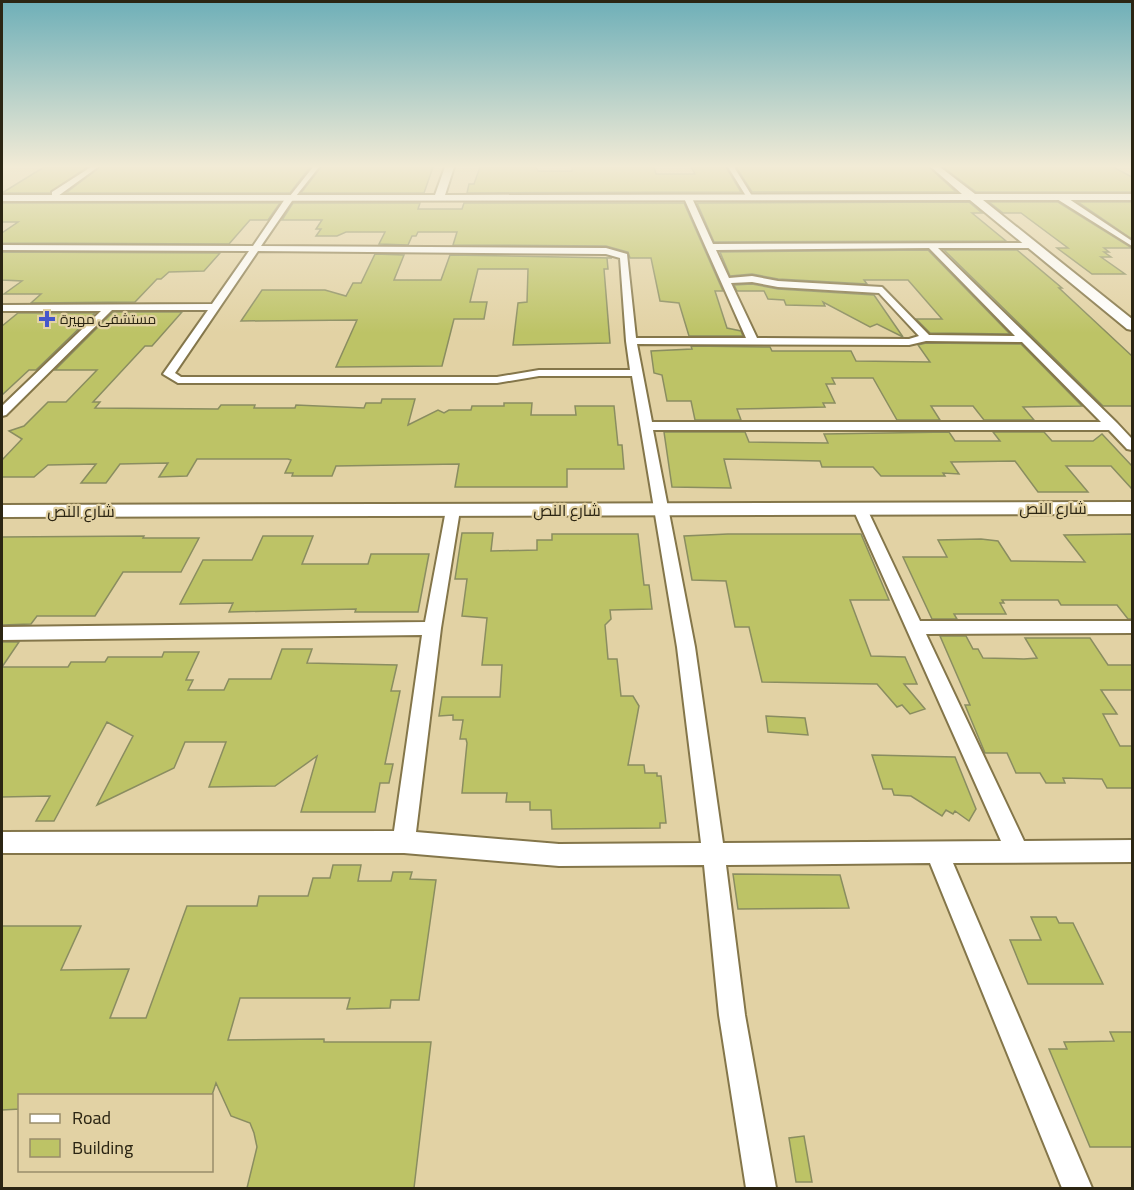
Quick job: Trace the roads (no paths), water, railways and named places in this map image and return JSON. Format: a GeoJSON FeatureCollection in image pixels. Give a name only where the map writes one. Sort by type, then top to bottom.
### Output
{"type":"FeatureCollection","features":[{"type":"Feature","properties":{"kind":"main road"},"geometry":{"type":"LineString","coordinates":[[1004,223],[1132,326]]}},
{"type":"Feature","properties":{"kind":"main road","name":"شارع النص"},"geometry":{"type":"LineString","coordinates":[[2,511],[1132,508]]}},
{"type":"Feature","properties":{"kind":"street"},"geometry":{"type":"LineString","coordinates":[[273,223],[169,374],[178,380],[497,380],[538,373],[638,373]]}},
{"type":"Feature","properties":{"kind":"street"},"geometry":{"type":"LineString","coordinates":[[699,223],[753,342]]}},
{"type":"Feature","properties":{"kind":"street"},"geometry":{"type":"LineString","coordinates":[[1099,223],[1132,244]]}},
{"type":"Feature","properties":{"kind":"street"},"geometry":{"type":"LineString","coordinates":[[709,247],[1032,245]]}},
{"type":"Feature","properties":{"kind":"street"},"geometry":{"type":"LineString","coordinates":[[2,248],[256,247],[614,251],[624,256],[631,340],[686,647],[714,855],[732,1015],[761,1188]]}},
{"type":"Feature","properties":{"kind":"street"},"geometry":{"type":"LineString","coordinates":[[932,247],[1132,446]]}},
{"type":"Feature","properties":{"kind":"street"},"geometry":{"type":"LineString","coordinates":[[726,281],[752,279],[778,284],[882,290],[926,338]]}},
{"type":"Feature","properties":{"kind":"street"},"geometry":{"type":"LineString","coordinates":[[2,412],[110,307]]}},
{"type":"Feature","properties":{"kind":"street"},"geometry":{"type":"LineString","coordinates":[[2,308],[216,307]]}},
{"type":"Feature","properties":{"kind":"street"},"geometry":{"type":"LineString","coordinates":[[2,323],[19,308]]}},
{"type":"Feature","properties":{"kind":"street"},"geometry":{"type":"LineString","coordinates":[[631,340],[909,342],[926,338],[1025,339]]}},
{"type":"Feature","properties":{"kind":"street"},"geometry":{"type":"LineString","coordinates":[[648,426],[1113,426]]}},
{"type":"Feature","properties":{"kind":"street"},"geometry":{"type":"LineString","coordinates":[[860,509],[1017,851]]}},
{"type":"Feature","properties":{"kind":"street"},"geometry":{"type":"LineString","coordinates":[[404,842],[432,628],[453,510]]}},
{"type":"Feature","properties":{"kind":"street"},"geometry":{"type":"LineString","coordinates":[[914,628],[1132,627]]}},
{"type":"Feature","properties":{"kind":"street"},"geometry":{"type":"LineString","coordinates":[[2,633],[432,628]]}},
{"type":"Feature","properties":{"kind":"street"},"geometry":{"type":"LineString","coordinates":[[2,843],[404,842],[559,855],[1132,850]]}},
{"type":"Feature","properties":{"kind":"street"},"geometry":{"type":"LineString","coordinates":[[938,852],[1077,1188]]}},
{"type":"Feature","properties":{"kind":"place","name":"مستشفى مهيرة"},"geometry":{"type":"Point","coordinates":[47,319]}}]}
